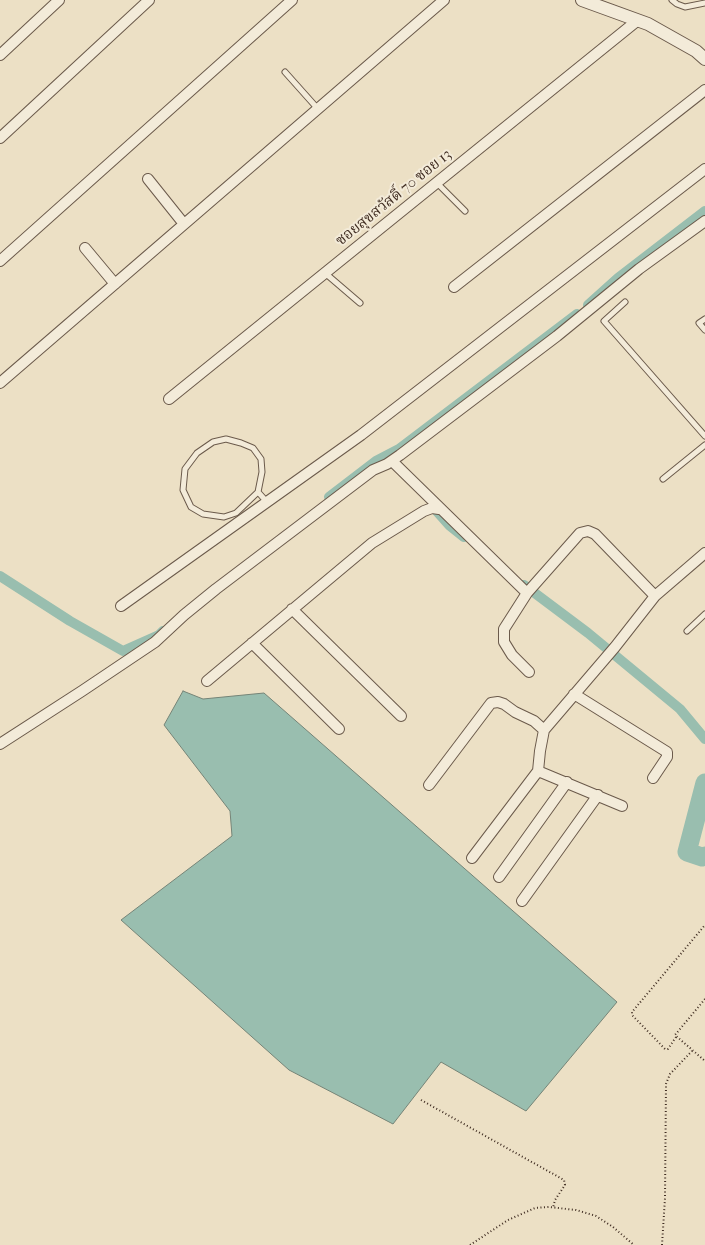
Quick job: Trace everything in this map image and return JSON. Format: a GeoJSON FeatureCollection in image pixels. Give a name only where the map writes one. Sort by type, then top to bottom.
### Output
{"type":"FeatureCollection","features":[{"type":"Feature","properties":{"kind":"street"},"geometry":{"type":"LineString","coordinates":[[0,54],[59,0]]}},
{"type":"Feature","properties":{"kind":"street"},"geometry":{"type":"LineString","coordinates":[[0,138],[149,0]]}},
{"type":"Feature","properties":{"kind":"street"},"geometry":{"type":"LineString","coordinates":[[0,261],[292,0]]}},
{"type":"Feature","properties":{"kind":"street"},"geometry":{"type":"LineString","coordinates":[[0,383],[444,0]]}},
{"type":"Feature","properties":{"kind":"street"},"geometry":{"type":"LineString","coordinates":[[582,0],[648,24],[702,52]]}},
{"type":"Feature","properties":{"kind":"street","name":"ซอยสุขสวัสดิ์ 70 ซอย 13"},"geometry":{"type":"LineString","coordinates":[[169,400],[638,20]]}},
{"type":"Feature","properties":{"kind":"street"},"geometry":{"type":"LineString","coordinates":[[454,287],[705,90]]}},
{"type":"Feature","properties":{"kind":"street"},"geometry":{"type":"LineString","coordinates":[[121,606],[361,435],[705,168]]}},
{"type":"Feature","properties":{"kind":"street"},"geometry":{"type":"LineString","coordinates":[[148,179],[184,224]]}},
{"type":"Feature","properties":{"kind":"street"},"geometry":{"type":"LineString","coordinates":[[0,744],[155,642],[189,610],[373,470],[392,461],[557,336],[639,269],[705,221]]}},
{"type":"Feature","properties":{"kind":"street"},"geometry":{"type":"LineString","coordinates":[[85,248],[115,284]]}},
{"type":"Feature","properties":{"kind":"street"},"geometry":{"type":"LineString","coordinates":[[392,461],[527,593]]}},
{"type":"Feature","properties":{"kind":"street"},"geometry":{"type":"LineString","coordinates":[[207,681],[372,543],[424,511],[432,508],[439,509]]}},
{"type":"Feature","properties":{"kind":"street"},"geometry":{"type":"LineString","coordinates":[[530,672],[512,655],[504,642],[504,629],[527,593],[580,533],[588,532],[595,534],[655,596]]}},
{"type":"Feature","properties":{"kind":"street"},"geometry":{"type":"LineString","coordinates":[[472,858],[538,770],[544,730],[615,647],[655,596],[705,553]]}},
{"type":"Feature","properties":{"kind":"street"},"geometry":{"type":"LineString","coordinates":[[292,609],[401,716]]}},
{"type":"Feature","properties":{"kind":"street"},"geometry":{"type":"LineString","coordinates":[[252,643],[339,729]]}},
{"type":"Feature","properties":{"kind":"street"},"geometry":{"type":"LineString","coordinates":[[574,694],[667,752],[667,757],[653,778]]}},
{"type":"Feature","properties":{"kind":"street"},"geometry":{"type":"LineString","coordinates":[[429,785],[491,703],[498,702],[504,704],[515,712],[534,721],[544,730]]}},
{"type":"Feature","properties":{"kind":"street"},"geometry":{"type":"LineString","coordinates":[[538,770],[622,806]]}},
{"type":"Feature","properties":{"kind":"street"},"geometry":{"type":"LineString","coordinates":[[499,877],[567,782]]}},
{"type":"Feature","properties":{"kind":"street"},"geometry":{"type":"LineString","coordinates":[[522,901],[598,795]]}},
{"type":"Feature","properties":{"kind":"lane"},"geometry":{"type":"LineString","coordinates":[[672,0],[676,4],[685,7],[705,3]]}},
{"type":"Feature","properties":{"kind":"lane"},"geometry":{"type":"LineString","coordinates":[[285,72],[318,109]]}},
{"type":"Feature","properties":{"kind":"lane"},"geometry":{"type":"LineString","coordinates":[[437,182],[465,211]]}},
{"type":"Feature","properties":{"kind":"lane"},"geometry":{"type":"LineString","coordinates":[[325,273],[360,303]]}},
{"type":"Feature","properties":{"kind":"lane"},"geometry":{"type":"LineString","coordinates":[[625,302],[604,320],[705,436]]}},
{"type":"Feature","properties":{"kind":"lane"},"geometry":{"type":"LineString","coordinates":[[705,319],[700,323],[705,330]]}},
{"type":"Feature","properties":{"kind":"lane"},"geometry":{"type":"LineString","coordinates":[[226,439],[242,443],[253,448],[261,459],[262,472],[258,492],[236,513],[224,517],[204,514],[191,507],[183,490],[185,469],[197,454],[213,442],[226,439]]}},
{"type":"Feature","properties":{"kind":"lane"},"geometry":{"type":"LineString","coordinates":[[663,479],[705,445]]}},
{"type":"Feature","properties":{"kind":"lane"},"geometry":{"type":"LineString","coordinates":[[258,492],[267,502]]}},
{"type":"Feature","properties":{"kind":"lane"},"geometry":{"type":"LineString","coordinates":[[687,631],[705,614]]}},
{"type":"Feature","properties":{"kind":"path"},"geometry":{"type":"LineString","coordinates":[[705,925],[632,1013],[664,1049],[668,1049],[677,1032],[705,999]]}},
{"type":"Feature","properties":{"kind":"path"},"geometry":{"type":"LineString","coordinates":[[676,1037],[705,1061]]}},
{"type":"Feature","properties":{"kind":"path"},"geometry":{"type":"LineString","coordinates":[[662,1245],[666,1198],[666,1084],[670,1074],[692,1051]]}},
{"type":"Feature","properties":{"kind":"path"},"geometry":{"type":"LineString","coordinates":[[421,1100],[564,1180],[565,1185],[555,1200],[553,1208]]}},
{"type":"Feature","properties":{"kind":"path"},"geometry":{"type":"LineString","coordinates":[[470,1245],[508,1220],[535,1208],[576,1210],[596,1216],[613,1227],[634,1245]]}},
{"type":"Feature","properties":{"kind":"shaded area"},"geometry":{"type":"Polygon","coordinates":[[[183,691],[203,699],[264,693],[617,1002],[526,1111],[441,1062],[393,1124],[289,1070],[121,920],[232,836],[230,811],[164,725],[183,691]]]}},
{"type":"Feature","properties":{"kind":"waterway"},"geometry":{"type":"LineString","coordinates":[[588,305],[618,278],[705,211]]}},
{"type":"Feature","properties":{"kind":"waterway"},"geometry":{"type":"LineString","coordinates":[[329,497],[376,461],[399,449],[577,314]]}},
{"type":"Feature","properties":{"kind":"waterway"},"geometry":{"type":"LineString","coordinates":[[433,507],[449,525],[464,537]]}},
{"type":"Feature","properties":{"kind":"waterway"},"geometry":{"type":"LineString","coordinates":[[0,576],[70,621],[123,651],[159,635],[163,631]]}},
{"type":"Feature","properties":{"kind":"waterway"},"geometry":{"type":"LineString","coordinates":[[524,585],[588,633],[680,709],[705,739]]}},
{"type":"Feature","properties":{"kind":"waterway"},"geometry":{"type":"LineString","coordinates":[[705,783],[687,852],[702,857],[705,856]]}}]}
